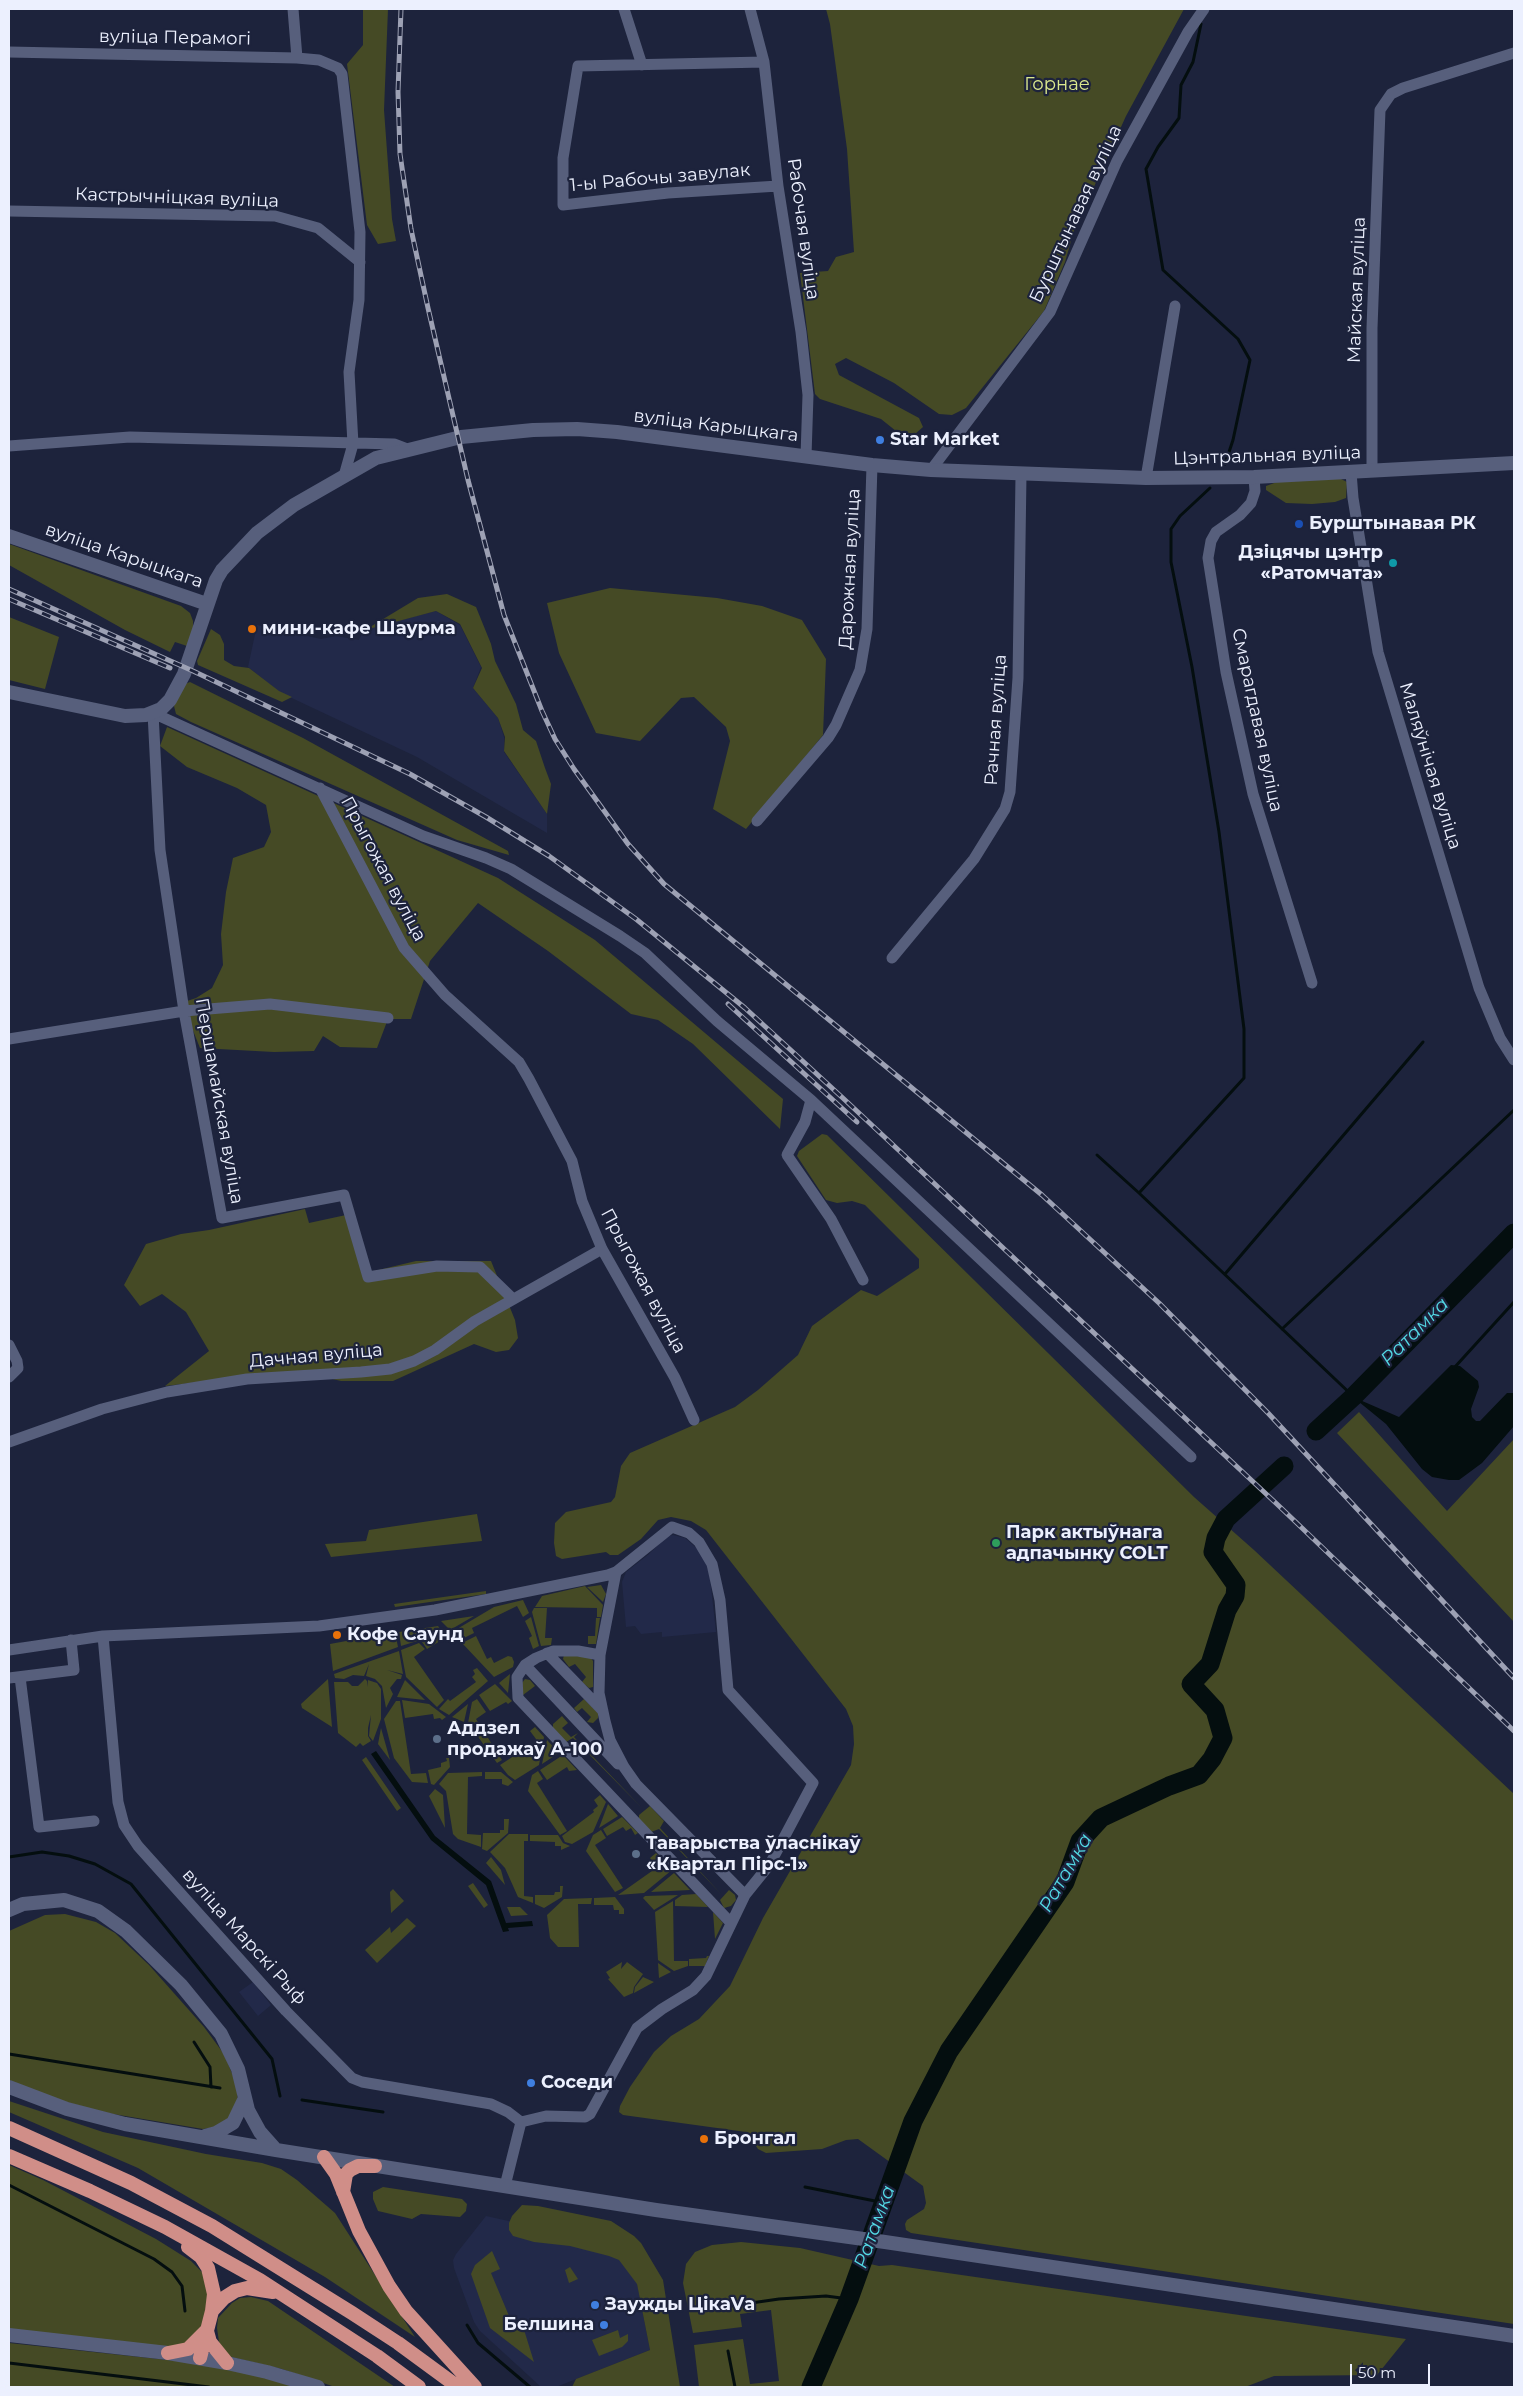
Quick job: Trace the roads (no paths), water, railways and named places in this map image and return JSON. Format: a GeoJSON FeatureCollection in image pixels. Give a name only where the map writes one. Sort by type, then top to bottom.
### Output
{"type":"FeatureCollection","features":[{"type":"Feature","properties":{"kind":"highway"},"geometry":{"type":"LineString","coordinates":[[9,2128],[131,2183],[212,2226],[398,2342],[458,2387]]}},
{"type":"Feature","properties":{"kind":"highway"},"geometry":{"type":"LineString","coordinates":[[9,2156],[90,2191],[165,2227],[289,2298],[419,2387]]}},
{"type":"Feature","properties":{"kind":"highway"},"geometry":{"type":"LineString","coordinates":[[324,2157],[336,2174],[359,2231],[389,2286],[418,2324],[475,2387]]}},
{"type":"Feature","properties":{"kind":"highway"},"geometry":{"type":"LineString","coordinates":[[343,2193],[346,2174],[350,2170],[358,2166],[375,2166]]}},
{"type":"Feature","properties":{"kind":"highway"},"geometry":{"type":"LineString","coordinates":[[165,2227],[201,2257],[208,2268],[214,2294],[212,2311],[200,2358]]}},
{"type":"Feature","properties":{"kind":"highway"},"geometry":{"type":"LineString","coordinates":[[212,2311],[224,2298],[235,2291],[247,2288],[262,2289],[289,2298]]}},
{"type":"Feature","properties":{"kind":"highway"},"geometry":{"type":"LineString","coordinates":[[168,2353],[188,2348],[207,2330]]}},
{"type":"Feature","properties":{"kind":"highway"},"geometry":{"type":"LineString","coordinates":[[207,2330],[210,2342],[227,2363]]}},
{"type":"Feature","properties":{"kind":"street"},"geometry":{"type":"LineString","coordinates":[[293,9],[297,58]]}},
{"type":"Feature","properties":{"kind":"street"},"geometry":{"type":"LineString","coordinates":[[624,9],[642,65],[764,62]]}},
{"type":"Feature","properties":{"kind":"street","name":"Рабочая вуліца"},"geometry":{"type":"LineString","coordinates":[[750,9],[764,62],[778,186],[801,332],[808,395],[806,456]]}},
{"type":"Feature","properties":{"kind":"street","name":"Бурштынавая вуліца"},"geometry":{"type":"LineString","coordinates":[[931,470],[1050,312],[1117,161],[1188,32],[1204,10]]}},
{"type":"Feature","properties":{"kind":"street","name":"вуліца Перамогі"},"geometry":{"type":"LineString","coordinates":[[9,52],[297,58],[319,60],[338,68],[342,74],[360,232]]}},
{"type":"Feature","properties":{"kind":"street","name":"Майская вуліца"},"geometry":{"type":"LineString","coordinates":[[1372,471],[1372,328],[1380,110],[1391,94],[1403,88],[1514,53]]}},
{"type":"Feature","properties":{"kind":"street","name":"1-ы Рабочы завулак"},"geometry":{"type":"LineString","coordinates":[[642,65],[578,66],[563,158],[563,205],[668,193],[778,186]]}},
{"type":"Feature","properties":{"kind":"street","name":"Кастрычніцкая вуліца"},"geometry":{"type":"LineString","coordinates":[[9,211],[275,216],[318,228],[360,262]]}},
{"type":"Feature","properties":{"kind":"street"},"geometry":{"type":"LineString","coordinates":[[340,244],[360,232]]}},
{"type":"Feature","properties":{"kind":"street"},"geometry":{"type":"LineString","coordinates":[[344,476],[353,444],[350,372],[359,300],[360,232]]}},
{"type":"Feature","properties":{"kind":"street"},"geometry":{"type":"LineString","coordinates":[[1146,478],[1175,306]]}},
{"type":"Feature","properties":{"kind":"street","name":"вуліца Карыцкага"},"geometry":{"type":"LineString","coordinates":[[9,536],[206,604],[222,570],[257,533],[294,505],[376,458],[407,449],[460,438],[533,430],[577,429],[617,432],[872,465],[1021,475]]}},
{"type":"Feature","properties":{"kind":"street","name":"вуліца Карыцкага"},"geometry":{"type":"LineString","coordinates":[[9,446],[130,437],[394,444],[407,449]]}},
{"type":"Feature","properties":{"kind":"street","name":"Цэнтральная вуліца"},"geometry":{"type":"LineString","coordinates":[[1021,475],[1146,478],[1254,477],[1514,463]]}},
{"type":"Feature","properties":{"kind":"street","name":"Дарожная вуліца"},"geometry":{"type":"LineString","coordinates":[[757,821],[828,738],[836,725],[860,670],[867,629],[872,465]]}},
{"type":"Feature","properties":{"kind":"street","name":"Маляўнічая вуліца"},"geometry":{"type":"LineString","coordinates":[[1352,472],[1353,498],[1378,652],[1479,988],[1500,1038],[1514,1060]]}},
{"type":"Feature","properties":{"kind":"street","name":"Рачная вуліца"},"geometry":{"type":"LineString","coordinates":[[892,958],[974,859],[1005,808],[1010,792],[1018,678],[1021,475]]}},
{"type":"Feature","properties":{"kind":"street","name":"Смарагдавая вуліца"},"geometry":{"type":"LineString","coordinates":[[1254,477],[1252,503],[1240,515],[1216,532],[1208,548],[1208,558],[1226,672],[1253,794],[1312,983]]}},
{"type":"Feature","properties":{"kind":"street"},"geometry":{"type":"LineString","coordinates":[[9,692],[111,714],[138,716],[153,713],[161,709],[170,700],[184,674],[198,639],[206,604]]}},
{"type":"Feature","properties":{"kind":"street"},"geometry":{"type":"LineString","coordinates":[[153,713],[424,836],[511,869],[645,953],[717,1021],[811,1100],[1191,1457]]}},
{"type":"Feature","properties":{"kind":"street","name":"Першамайская вуліца"},"geometry":{"type":"LineString","coordinates":[[153,713],[160,850],[184,1010],[222,1218],[344,1195],[368,1277],[438,1266],[480,1267],[513,1299]]}},
{"type":"Feature","properties":{"kind":"street","name":"Прыгожая вуліца"},"geometry":{"type":"LineString","coordinates":[[320,788],[404,948],[445,995],[519,1062],[572,1161],[582,1201],[602,1248],[675,1378],[694,1420]]}},
{"type":"Feature","properties":{"kind":"street"},"geometry":{"type":"LineString","coordinates":[[9,1038],[184,1010],[270,1004],[388,1018]]}},
{"type":"Feature","properties":{"kind":"street"},"geometry":{"type":"LineString","coordinates":[[811,1100],[805,1122],[787,1155],[831,1218],[863,1280]]}},
{"type":"Feature","properties":{"kind":"street","name":"Дачная вуліца"},"geometry":{"type":"LineString","coordinates":[[9,1442],[102,1409],[167,1392],[247,1379],[390,1369],[414,1361],[434,1350],[475,1321],[602,1248]]}},
{"type":"Feature","properties":{"kind":"street"},"geometry":{"type":"LineString","coordinates":[[9,1346],[17,1361],[18,1368],[9,1377]]}},
{"type":"Feature","properties":{"kind":"street"},"geometry":{"type":"LineString","coordinates":[[9,1650],[103,1636],[320,1626],[435,1610],[550,1588],[616,1572],[672,1527],[689,1533],[699,1542],[712,1564],[720,1600],[728,1690],[813,1783],[770,1864],[745,1895],[706,1976],[693,1990],[662,2009],[637,2028],[590,2114],[584,2117],[546,2116],[521,2122],[505,2186]]}},
{"type":"Feature","properties":{"kind":"street"},"geometry":{"type":"LineString","coordinates":[[616,1572],[600,1655],[599,1693],[610,1740],[624,1767],[636,1784]]}},
{"type":"Feature","properties":{"kind":"street","name":"вуліца Марскі Рыф"},"geometry":{"type":"LineString","coordinates":[[103,1636],[118,1802],[124,1825],[138,1846],[286,2011],[352,2078],[362,2082],[491,2104],[508,2112],[521,2122]]}},
{"type":"Feature","properties":{"kind":"street"},"geometry":{"type":"LineString","coordinates":[[71,1640],[74,1670],[14,1678],[39,1827],[94,1821]]}},
{"type":"Feature","properties":{"kind":"street"},"geometry":{"type":"LineString","coordinates":[[600,1655],[578,1651],[547,1653],[525,1666],[518,1677],[518,1698],[731,1923]]}},
{"type":"Feature","properties":{"kind":"street"},"geometry":{"type":"LineString","coordinates":[[547,1653],[603,1711]]}},
{"type":"Feature","properties":{"kind":"street"},"geometry":{"type":"LineString","coordinates":[[525,1666],[636,1784],[745,1895]]}},
{"type":"Feature","properties":{"kind":"street"},"geometry":{"type":"LineString","coordinates":[[9,1910],[23,1904],[64,1900],[80,1903],[114,1920],[181,1985],[221,2034],[238,2069],[248,2110],[257,2126],[276,2150]]}},
{"type":"Feature","properties":{"kind":"street"},"geometry":{"type":"LineString","coordinates":[[9,2087],[67,2109],[94,2116],[276,2150],[656,2210],[885,2242],[1514,2336]]}},
{"type":"Feature","properties":{"kind":"street"},"geometry":{"type":"LineString","coordinates":[[200,2137],[216,2133],[233,2123],[245,2098]]}},
{"type":"Feature","properties":{"kind":"street"},"geometry":{"type":"LineString","coordinates":[[238,2143],[245,2098]]}},
{"type":"Feature","properties":{"kind":"street"},"geometry":{"type":"LineString","coordinates":[[9,2335],[200,2358],[267,2372],[318,2387]]}},
{"type":"Feature","properties":{"kind":"waterway"},"geometry":{"type":"LineString","coordinates":[[1201,24],[1193,62],[1181,85],[1179,118],[1158,147],[1146,169],[1163,270],[1238,339],[1250,360],[1233,440],[1225,464]]}},
{"type":"Feature","properties":{"kind":"waterway"},"geometry":{"type":"LineString","coordinates":[[1210,488],[1180,516],[1171,529],[1171,562],[1192,667],[1219,832],[1244,1029],[1244,1078],[1139,1193],[1356,1399]]}},
{"type":"Feature","properties":{"kind":"waterway"},"geometry":{"type":"LineString","coordinates":[[1225,1274],[1423,1042]]}},
{"type":"Feature","properties":{"kind":"waterway"},"geometry":{"type":"LineString","coordinates":[[1282,1329],[1514,1110]]}},
{"type":"Feature","properties":{"kind":"waterway"},"geometry":{"type":"LineString","coordinates":[[1097,1155],[1139,1193]]}},
{"type":"Feature","properties":{"kind":"waterway","name":"Ратамка"},"geometry":{"type":"LineString","coordinates":[[1316,1431],[1353,1397],[1514,1233]]}},
{"type":"Feature","properties":{"kind":"waterway"},"geometry":{"type":"LineString","coordinates":[[1454,1368],[1514,1302]]}},
{"type":"Feature","properties":{"kind":"waterway","name":"Ратамка"},"geometry":{"type":"LineString","coordinates":[[811,2387],[849,2299],[913,2121],[949,2051],[1065,1882],[1080,1841],[1101,1818],[1169,1786],[1199,1775],[1212,1759],[1223,1738],[1215,1710],[1191,1684],[1210,1664],[1227,1610],[1235,1596],[1236,1585],[1213,1552],[1216,1538],[1226,1519],[1284,1466]]}},
{"type":"Feature","properties":{"kind":"waterway"},"geometry":{"type":"LineString","coordinates":[[9,1857],[42,1852],[69,1856],[95,1864],[131,1884],[272,2059],[280,2096]]}},
{"type":"Feature","properties":{"kind":"waterway"},"geometry":{"type":"LineString","coordinates":[[194,2042],[210,2067],[211,2087]]}},
{"type":"Feature","properties":{"kind":"waterway"},"geometry":{"type":"LineString","coordinates":[[9,2054],[220,2088]]}},
{"type":"Feature","properties":{"kind":"waterway"},"geometry":{"type":"LineString","coordinates":[[302,2100],[383,2112]]}},
{"type":"Feature","properties":{"kind":"waterway"},"geometry":{"type":"LineString","coordinates":[[9,2185],[154,2259],[172,2272],[182,2286],[185,2311]]}},
{"type":"Feature","properties":{"kind":"waterway"},"geometry":{"type":"LineString","coordinates":[[805,2187],[885,2203]]}},
{"type":"Feature","properties":{"kind":"waterway"},"geometry":{"type":"LineString","coordinates":[[730,2306],[779,2299],[826,2296],[849,2299]]}},
{"type":"Feature","properties":{"kind":"waterway"},"geometry":{"type":"LineString","coordinates":[[467,2325],[478,2343],[530,2387]]}},
{"type":"Feature","properties":{"kind":"waterway"},"geometry":{"type":"LineString","coordinates":[[728,2351],[735,2387]]}},
{"type":"Feature","properties":{"kind":"waterway"},"geometry":{"type":"LineString","coordinates":[[9,2363],[209,2387]]}},
{"type":"Feature","properties":{"kind":"railway"},"geometry":{"type":"LineString","coordinates":[[401,9],[398,92],[400,154],[411,229],[428,308],[468,480],[504,615],[542,711],[555,739],[574,769],[628,844],[664,884],[1042,1195],[1159,1303],[1268,1413],[1514,1678]]}},
{"type":"Feature","properties":{"kind":"railway"},"geometry":{"type":"LineString","coordinates":[[9,589],[193,671],[410,774],[486,817],[549,856],[636,919],[745,1008],[845,1100],[1279,1506],[1514,1731]]}},
{"type":"Feature","properties":{"kind":"railway"},"geometry":{"type":"LineString","coordinates":[[9,599],[170,668]]}},
{"type":"Feature","properties":{"kind":"railway"},"geometry":{"type":"LineString","coordinates":[[728,1004],[857,1122]]}},
{"type":"Feature","properties":{"kind":"place","name":"Star Market"},"geometry":{"type":"Point","coordinates":[880,440]}},
{"type":"Feature","properties":{"kind":"place","name":"Бурштынавая РК"},"geometry":{"type":"Point","coordinates":[1299,524]}},
{"type":"Feature","properties":{"kind":"place","name":"Дзіцячы цэнтр «Ратомчата»"},"geometry":{"type":"Point","coordinates":[1393,563]}},
{"type":"Feature","properties":{"kind":"place","name":"мини-кафе Шаурма"},"geometry":{"type":"Point","coordinates":[252,629]}},
{"type":"Feature","properties":{"kind":"place","name":"Парк актыўнага адпачынку COLT"},"geometry":{"type":"Point","coordinates":[996,1543]}},
{"type":"Feature","properties":{"kind":"place","name":"Кофе Саунд"},"geometry":{"type":"Point","coordinates":[337,1635]}},
{"type":"Feature","properties":{"kind":"place","name":"Аддзел продажаў А-100"},"geometry":{"type":"Point","coordinates":[437,1739]}},
{"type":"Feature","properties":{"kind":"place","name":"Таварыства ўласнікаў «Квартал Пірс-1»"},"geometry":{"type":"Point","coordinates":[636,1854]}},
{"type":"Feature","properties":{"kind":"place","name":"Соседи"},"geometry":{"type":"Point","coordinates":[531,2083]}},
{"type":"Feature","properties":{"kind":"place","name":"Бронгал"},"geometry":{"type":"Point","coordinates":[704,2139]}},
{"type":"Feature","properties":{"kind":"place","name":"Заужды ЦікаVа"},"geometry":{"type":"Point","coordinates":[595,2305]}},
{"type":"Feature","properties":{"kind":"place","name":"Белшина"},"geometry":{"type":"Point","coordinates":[604,2325]}},
{"type":"Feature","properties":{"kind":"park label","name":"Горнае"},"geometry":{"type":"Point","coordinates":[1057,85]}}]}
